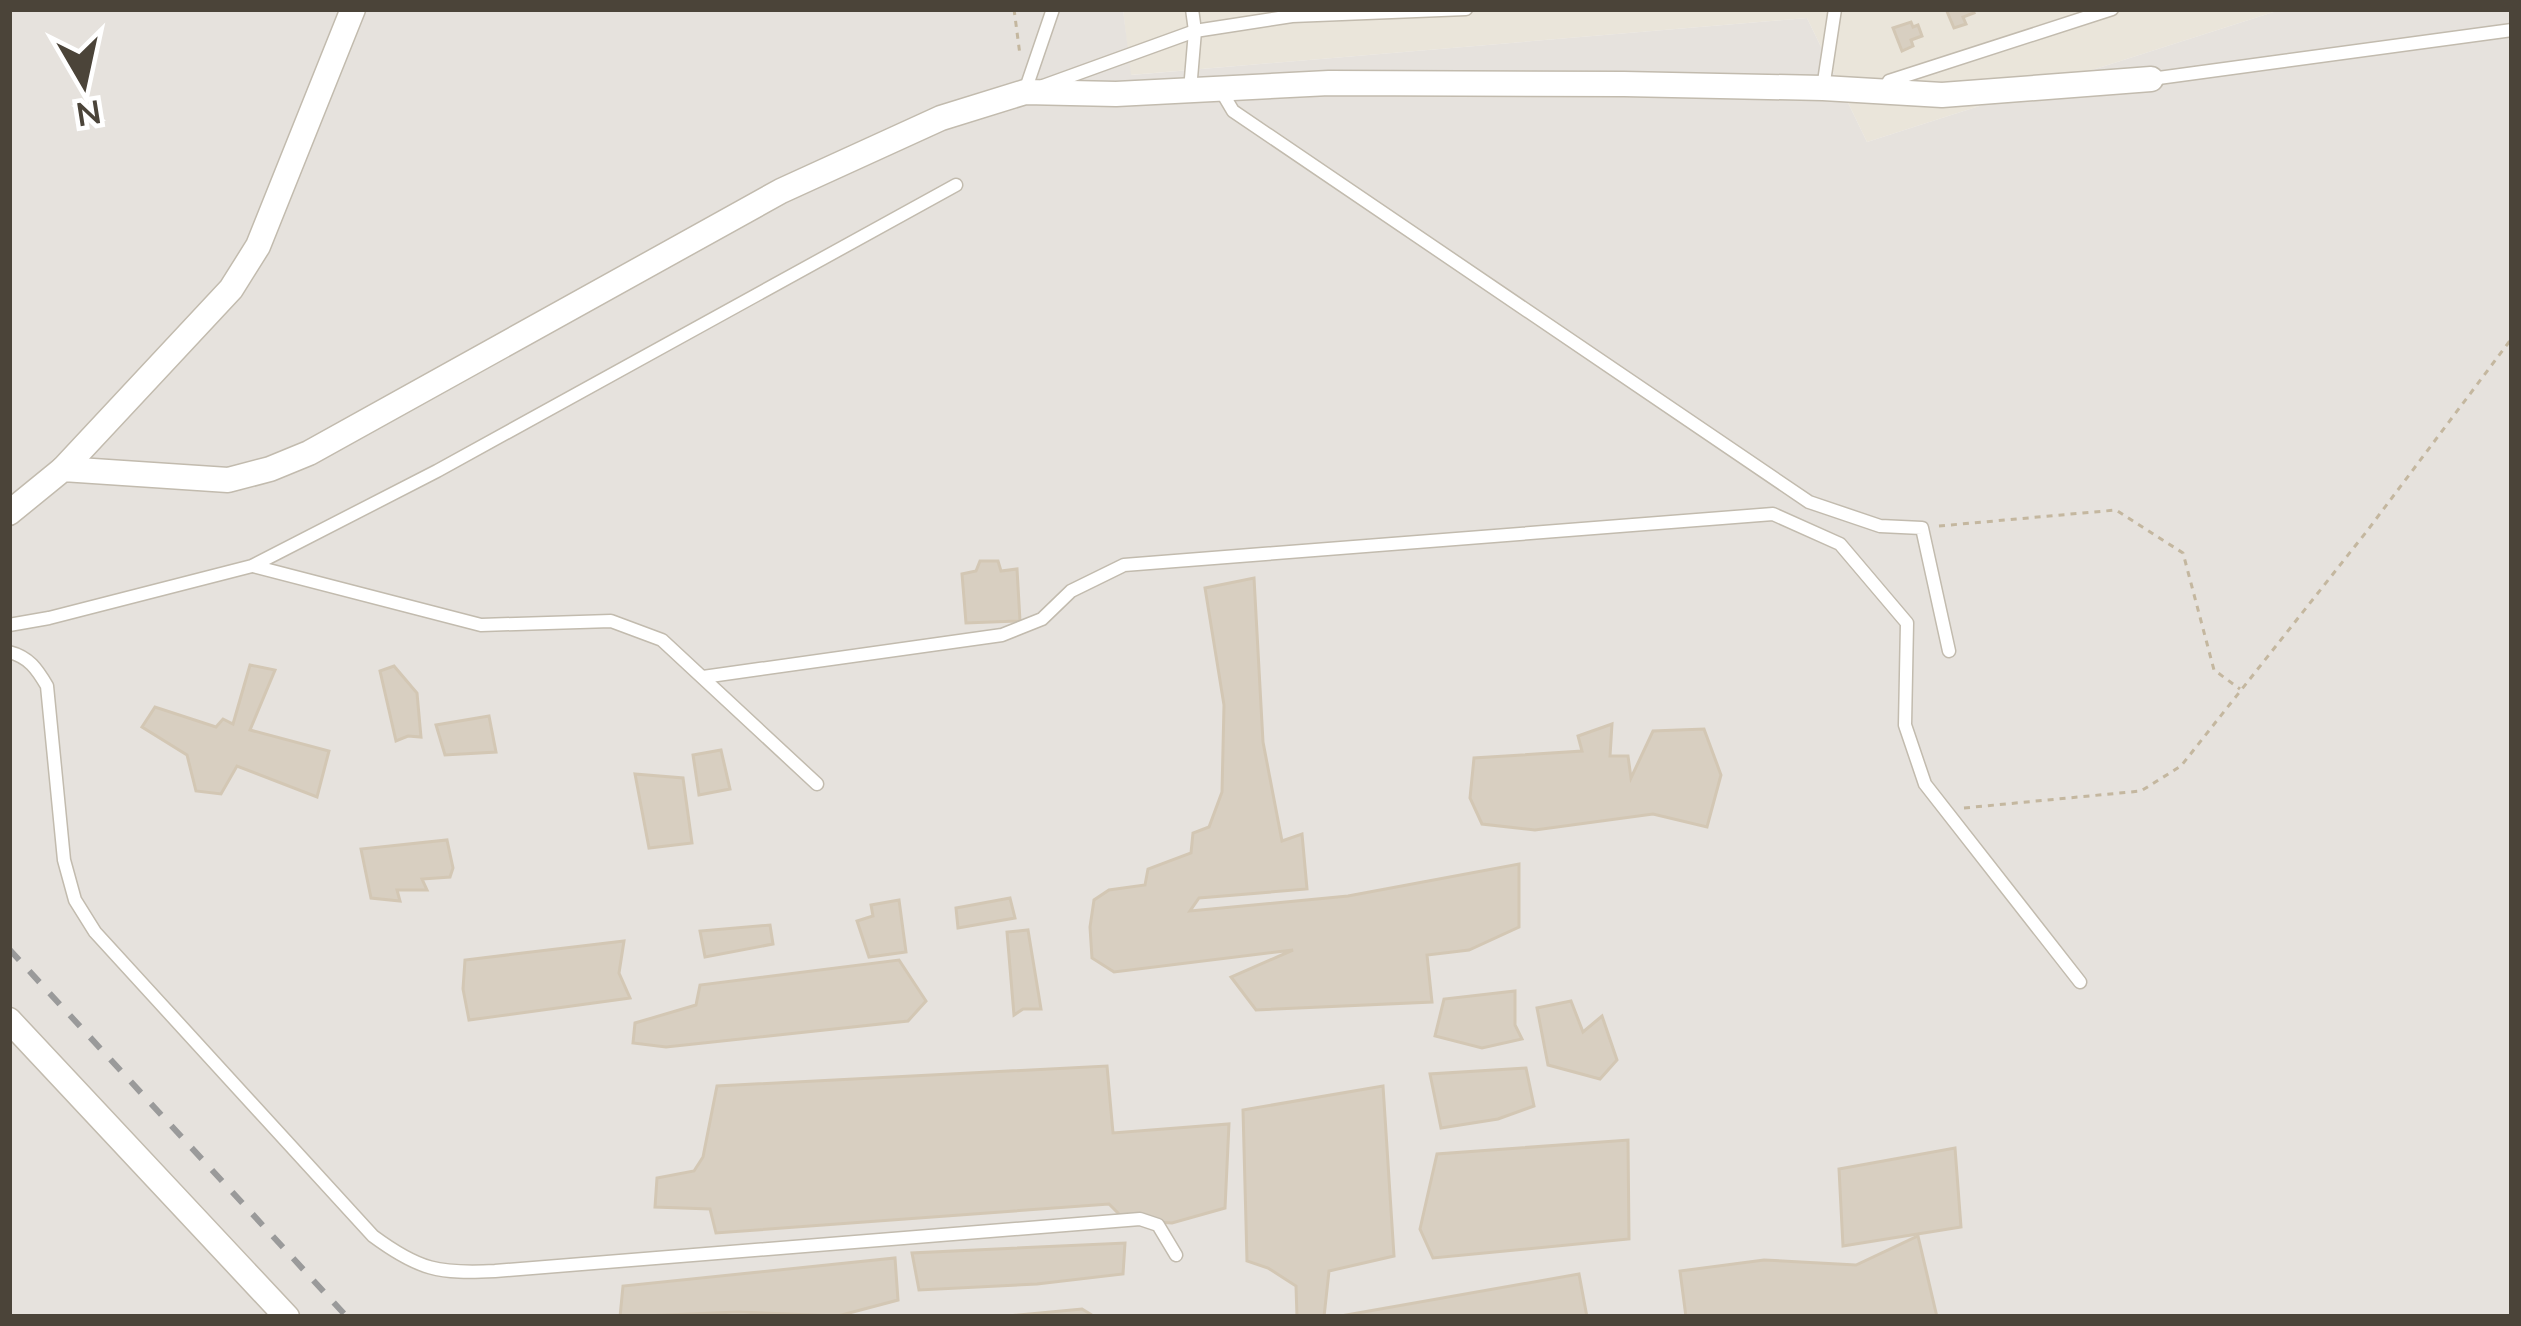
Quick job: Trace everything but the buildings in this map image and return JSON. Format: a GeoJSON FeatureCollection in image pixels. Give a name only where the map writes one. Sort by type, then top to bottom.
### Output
{"type":"FeatureCollection","features":[{"type":"Feature","properties":{"kind":"street"},"geometry":{"type":"LineString","coordinates":[[9,513],[63,469],[231,289],[258,246],[352,9]]}},
{"type":"Feature","properties":{"kind":"street"},"geometry":{"type":"LineString","coordinates":[[63,469],[228,480],[270,469],[309,453],[781,191],[941,118],[1024,92],[1397,83],[1955,94],[2151,79]]}},
{"type":"Feature","properties":{"kind":"street"},"geometry":{"type":"LineString","coordinates":[[9,1020],[287,1317]]}},
{"type":"Feature","properties":{"kind":"lane"},"geometry":{"type":"LineString","coordinates":[[1024,92],[1054,9]]}},
{"type":"Feature","properties":{"kind":"lane"},"geometry":{"type":"LineString","coordinates":[[1190,90],[1192,9]]}},
{"type":"Feature","properties":{"kind":"lane"},"geometry":{"type":"LineString","coordinates":[[1024,92],[1195,31],[1292,12],[1466,9]]}},
{"type":"Feature","properties":{"kind":"lane"},"geometry":{"type":"LineString","coordinates":[[1822,88],[1834,9]]}},
{"type":"Feature","properties":{"kind":"lane"},"geometry":{"type":"LineString","coordinates":[[1882,92],[1888,81],[2112,9]]}},
{"type":"Feature","properties":{"kind":"lane"},"geometry":{"type":"LineString","coordinates":[[2151,79],[2512,30]]}},
{"type":"Feature","properties":{"kind":"lane"},"geometry":{"type":"LineString","coordinates":[[1220,88],[1233,111],[1809,502],[1880,526],[1922,528],[1949,651]]}},
{"type":"Feature","properties":{"kind":"lane"},"geometry":{"type":"LineString","coordinates":[[9,625],[252,566],[437,471],[956,185]]}},
{"type":"Feature","properties":{"kind":"lane"},"geometry":{"type":"LineString","coordinates":[[703,677],[1002,634],[1042,620],[1071,591],[1124,565],[1774,514],[1840,544],[1907,623],[1905,724],[1925,784],[2080,982]]}},
{"type":"Feature","properties":{"kind":"lane"},"geometry":{"type":"LineString","coordinates":[[252,566],[481,626],[611,622],[662,640],[818,784]]}},
{"type":"Feature","properties":{"kind":"lane"},"geometry":{"type":"LineString","coordinates":[[9,652],[36,666],[47,686],[64,860],[75,900],[95,932],[373,1236],[410,1263],[446,1274],[1140,1219],[1158,1225],[1176,1256]]}},
{"type":"Feature","properties":{"kind":"path"},"geometry":{"type":"LineString","coordinates":[[1014,9],[1024,92]]}},
{"type":"Feature","properties":{"kind":"path"},"geometry":{"type":"LineString","coordinates":[[1946,810],[2141,790],[2181,766],[2512,338]]}},
{"type":"Feature","properties":{"kind":"path"},"geometry":{"type":"LineString","coordinates":[[1922,528],[2116,510],[2183,553],[2214,670],[2241,690]]}},
{"type":"Feature","properties":{"kind":"shaded area"},"geometry":{"type":"Polygon","coordinates":[[[9,9],[1123,9],[1131,75],[1807,18],[1867,142],[2283,9],[2512,9],[2512,1317],[9,1317],[9,9]]]}},
{"type":"Feature","properties":{"kind":"shaded area"},"geometry":{"type":"Polygon","coordinates":[[[1123,9],[2283,9],[1867,142],[1807,18],[1130,75],[1123,9]]]}},
{"type":"Feature","properties":{"kind":"railway"},"geometry":{"type":"LineString","coordinates":[[9,949],[347,1317]]}}]}
